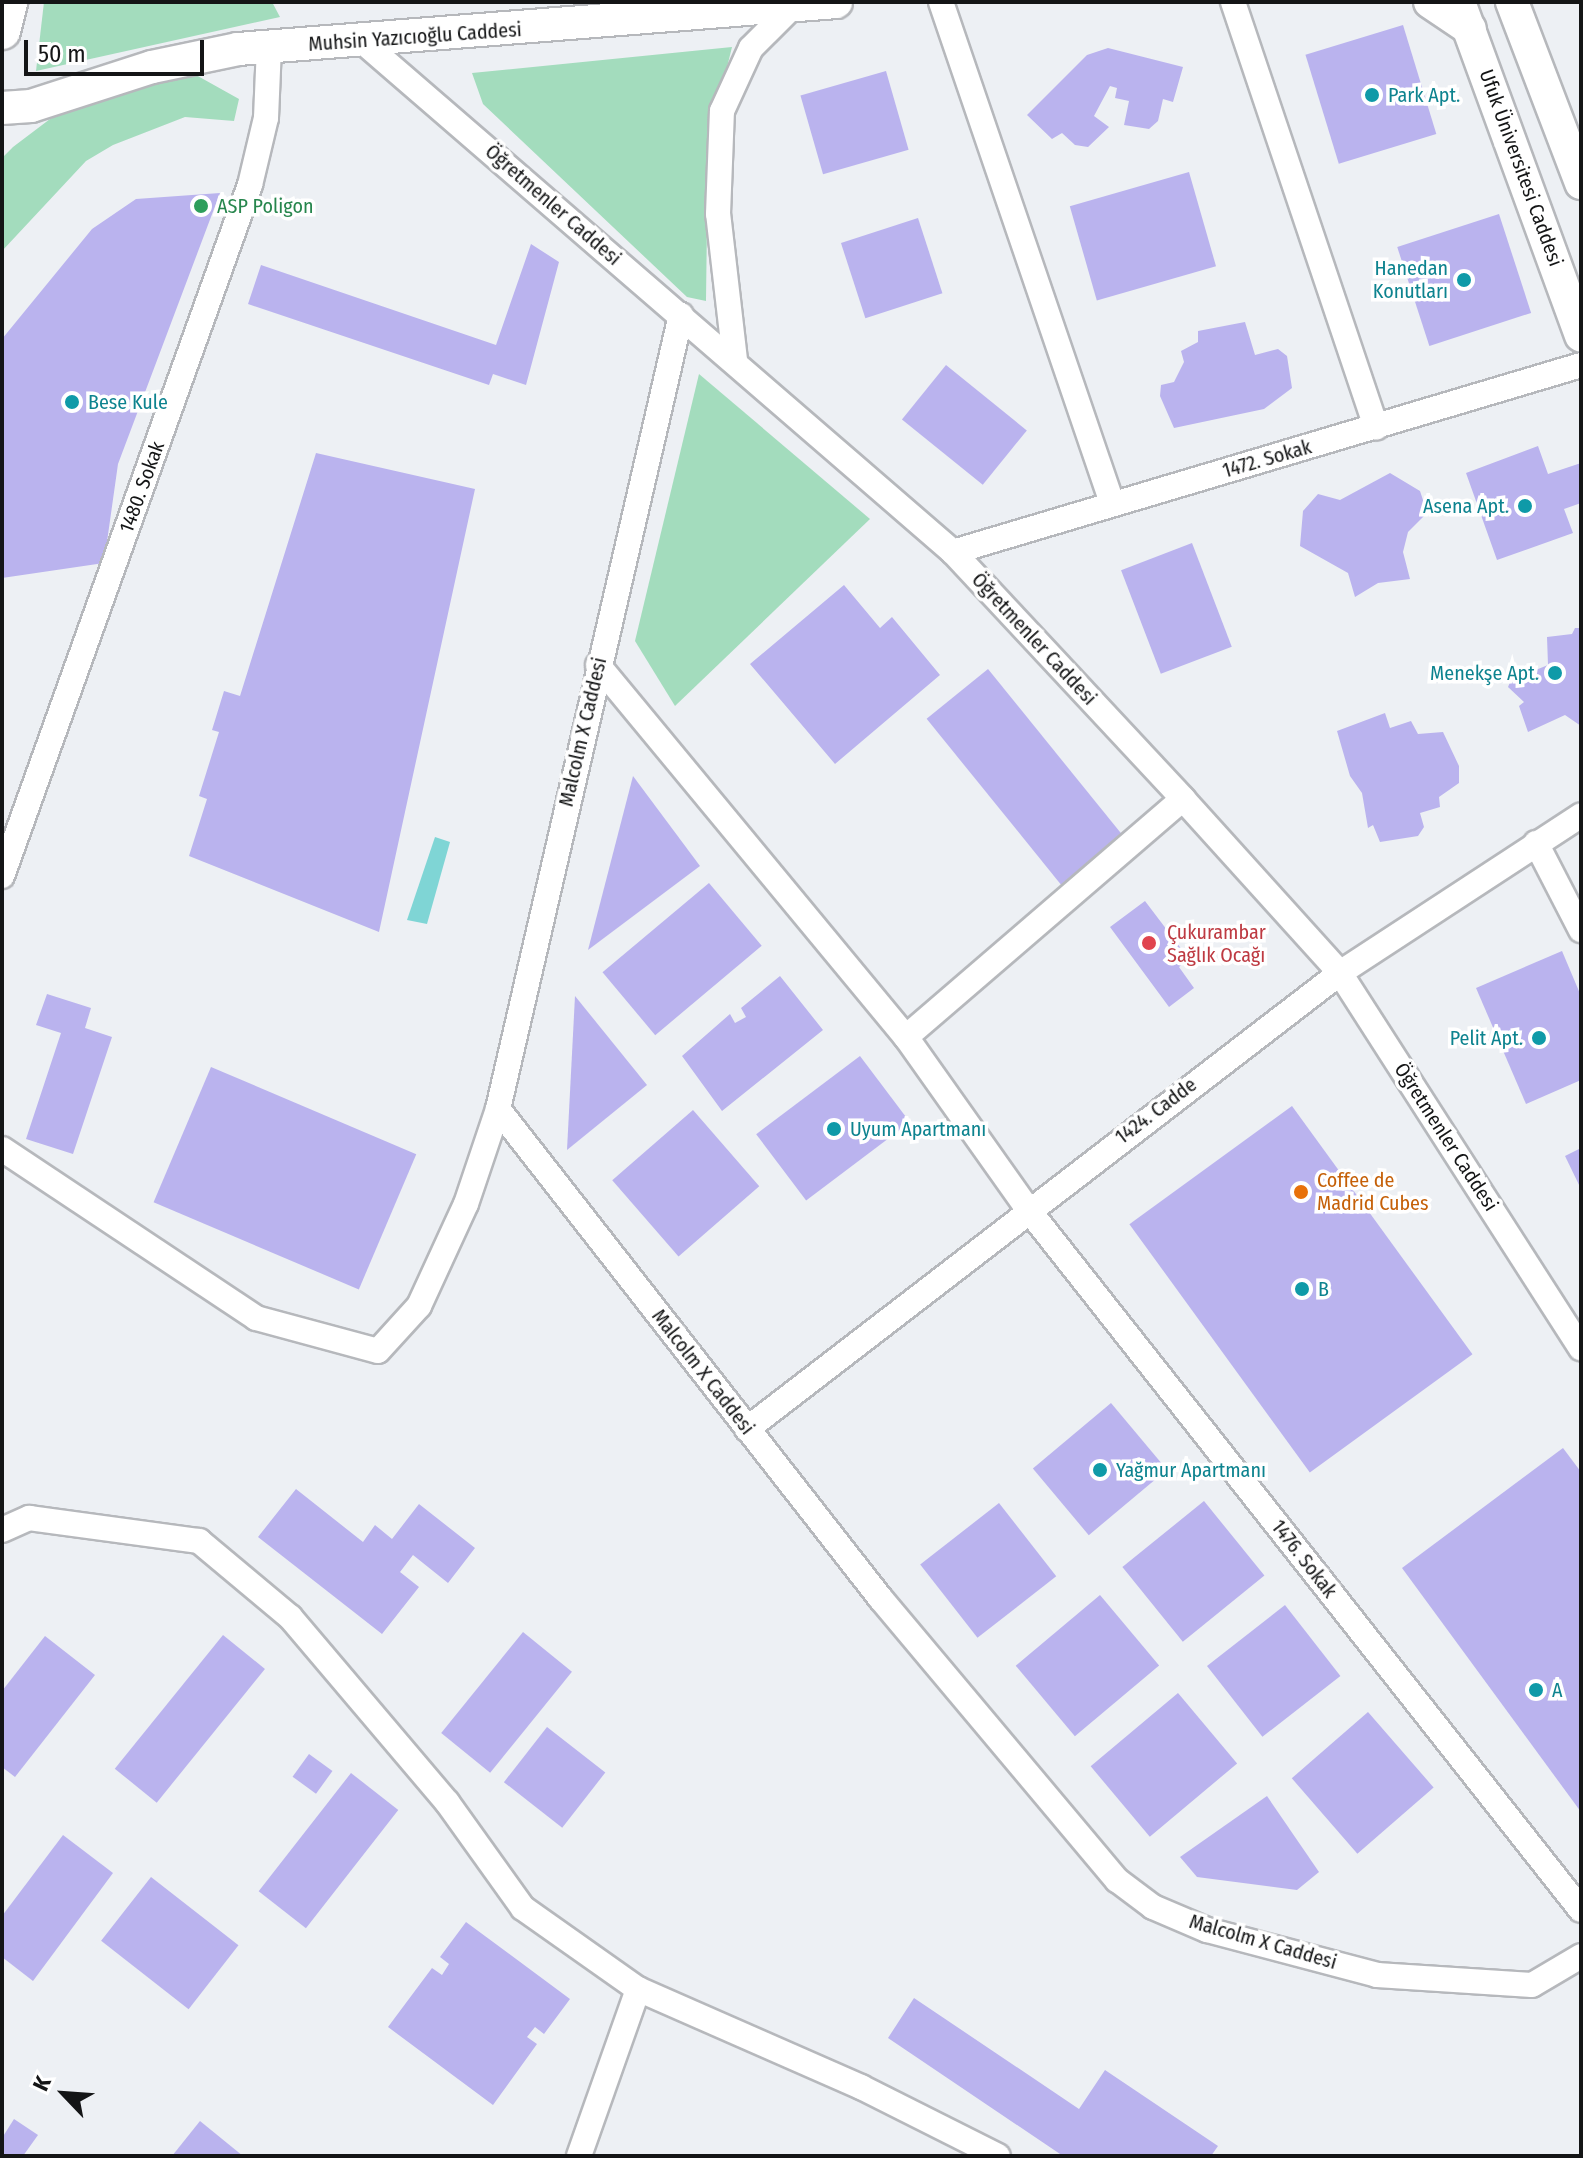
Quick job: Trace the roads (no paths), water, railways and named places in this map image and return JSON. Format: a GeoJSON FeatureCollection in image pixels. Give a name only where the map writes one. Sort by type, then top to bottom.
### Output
{"type":"FeatureCollection","features":[{"type":"Feature","properties":{"kind":"highway"},"geometry":{"type":"LineString","coordinates":[[2,31],[9,2]]}},
{"type":"Feature","properties":{"kind":"main road","name":"Muhsin Yazıcıoğlu Caddesi"},"geometry":{"type":"LineString","coordinates":[[2,108],[38,104],[152,67],[269,47],[363,42],[836,2]]}},
{"type":"Feature","properties":{"kind":"main road"},"geometry":{"type":"LineString","coordinates":[[1430,2],[1464,16]]}},
{"type":"Feature","properties":{"kind":"main road"},"geometry":{"type":"LineString","coordinates":[[1512,2],[1581,183]]}},
{"type":"Feature","properties":{"kind":"main road"},"geometry":{"type":"LineString","coordinates":[[1529,46],[1531,2]]}},
{"type":"Feature","properties":{"kind":"main road","name":"Ufuk Üniversitesi Caddesi"},"geometry":{"type":"LineString","coordinates":[[1464,16],[1581,335]]}},
{"type":"Feature","properties":{"kind":"street"},"geometry":{"type":"LineString","coordinates":[[941,2],[1112,503]]}},
{"type":"Feature","properties":{"kind":"street"},"geometry":{"type":"LineString","coordinates":[[1233,2],[1376,428]]}},
{"type":"Feature","properties":{"kind":"street"},"geometry":{"type":"LineString","coordinates":[[735,360],[718,214],[722,111],[751,48],[791,8]]}},
{"type":"Feature","properties":{"kind":"street","name":"Öğretmenler Caddesi"},"geometry":{"type":"LineString","coordinates":[[363,42],[735,360],[953,552],[1340,973],[1581,1348]]}},
{"type":"Feature","properties":{"kind":"street","name":"1480. Sokak"},"geometry":{"type":"LineString","coordinates":[[2,876],[250,185],[266,118],[269,47]]}},
{"type":"Feature","properties":{"kind":"street","name":"Malcolm X Caddesi"},"geometry":{"type":"LineString","coordinates":[[681,315],[498,1109],[747,1429],[1117,1880],[1153,1907],[1207,1930],[1377,1975],[1532,1985],[1581,1956]]}},
{"type":"Feature","properties":{"kind":"street","name":"1472. Sokak"},"geometry":{"type":"LineString","coordinates":[[953,552],[1581,365]]}},
{"type":"Feature","properties":{"kind":"street","name":"1476. Sokak"},"geometry":{"type":"LineString","coordinates":[[598,665],[906,1037],[1027,1208],[1581,1910]]}},
{"type":"Feature","properties":{"kind":"street"},"geometry":{"type":"LineString","coordinates":[[906,1037],[1183,799]]}},
{"type":"Feature","properties":{"kind":"street","name":"1424. Cadde"},"geometry":{"type":"LineString","coordinates":[[747,1429],[1027,1208],[1340,973],[1581,815]]}},
{"type":"Feature","properties":{"kind":"street"},"geometry":{"type":"LineString","coordinates":[[1536,843],[1581,930]]}},
{"type":"Feature","properties":{"kind":"street"},"geometry":{"type":"LineString","coordinates":[[2,1149],[256,1318],[378,1351],[419,1306],[466,1204],[498,1109]]}},
{"type":"Feature","properties":{"kind":"street"},"geometry":{"type":"LineString","coordinates":[[2,1530],[29,1518],[199,1541],[290,1617],[447,1802],[523,1908],[638,1989],[861,2087],[998,2156]]}},
{"type":"Feature","properties":{"kind":"street"},"geometry":{"type":"LineString","coordinates":[[579,2156],[638,1989]]}},
{"type":"Feature","properties":{"kind":"water"},"geometry":{"type":"Polygon","coordinates":[[[435,837],[450,842],[427,924],[407,920],[435,837]]]}},
{"type":"Feature","properties":{"kind":"place","name":"Park Apt."},"geometry":{"type":"Point","coordinates":[1372,95]}},
{"type":"Feature","properties":{"kind":"place","name":"ASP Poligon"},"geometry":{"type":"Point","coordinates":[201,206]}},
{"type":"Feature","properties":{"kind":"place","name":"Hanedan Konutları"},"geometry":{"type":"Point","coordinates":[1464,280]}},
{"type":"Feature","properties":{"kind":"place","name":"Bese Kule"},"geometry":{"type":"Point","coordinates":[72,402]}},
{"type":"Feature","properties":{"kind":"place","name":"Asena Apt."},"geometry":{"type":"Point","coordinates":[1525,506]}},
{"type":"Feature","properties":{"kind":"place","name":"Menekşe Apt."},"geometry":{"type":"Point","coordinates":[1555,673]}},
{"type":"Feature","properties":{"kind":"place","name":"Çukurambar Sağlık Ocağı"},"geometry":{"type":"Point","coordinates":[1149,943]}},
{"type":"Feature","properties":{"kind":"place","name":"Pelit Apt."},"geometry":{"type":"Point","coordinates":[1539,1038]}},
{"type":"Feature","properties":{"kind":"place","name":"Uyum Apartmanı"},"geometry":{"type":"Point","coordinates":[834,1129]}},
{"type":"Feature","properties":{"kind":"place","name":"Coffee de Madrid Cubes"},"geometry":{"type":"Point","coordinates":[1301,1192]}},
{"type":"Feature","properties":{"kind":"place","name":"B"},"geometry":{"type":"Point","coordinates":[1302,1289]}},
{"type":"Feature","properties":{"kind":"place","name":"Yağmur Apartmanı"},"geometry":{"type":"Point","coordinates":[1100,1470]}},
{"type":"Feature","properties":{"kind":"place","name":"A"},"geometry":{"type":"Point","coordinates":[1536,1690]}}]}
